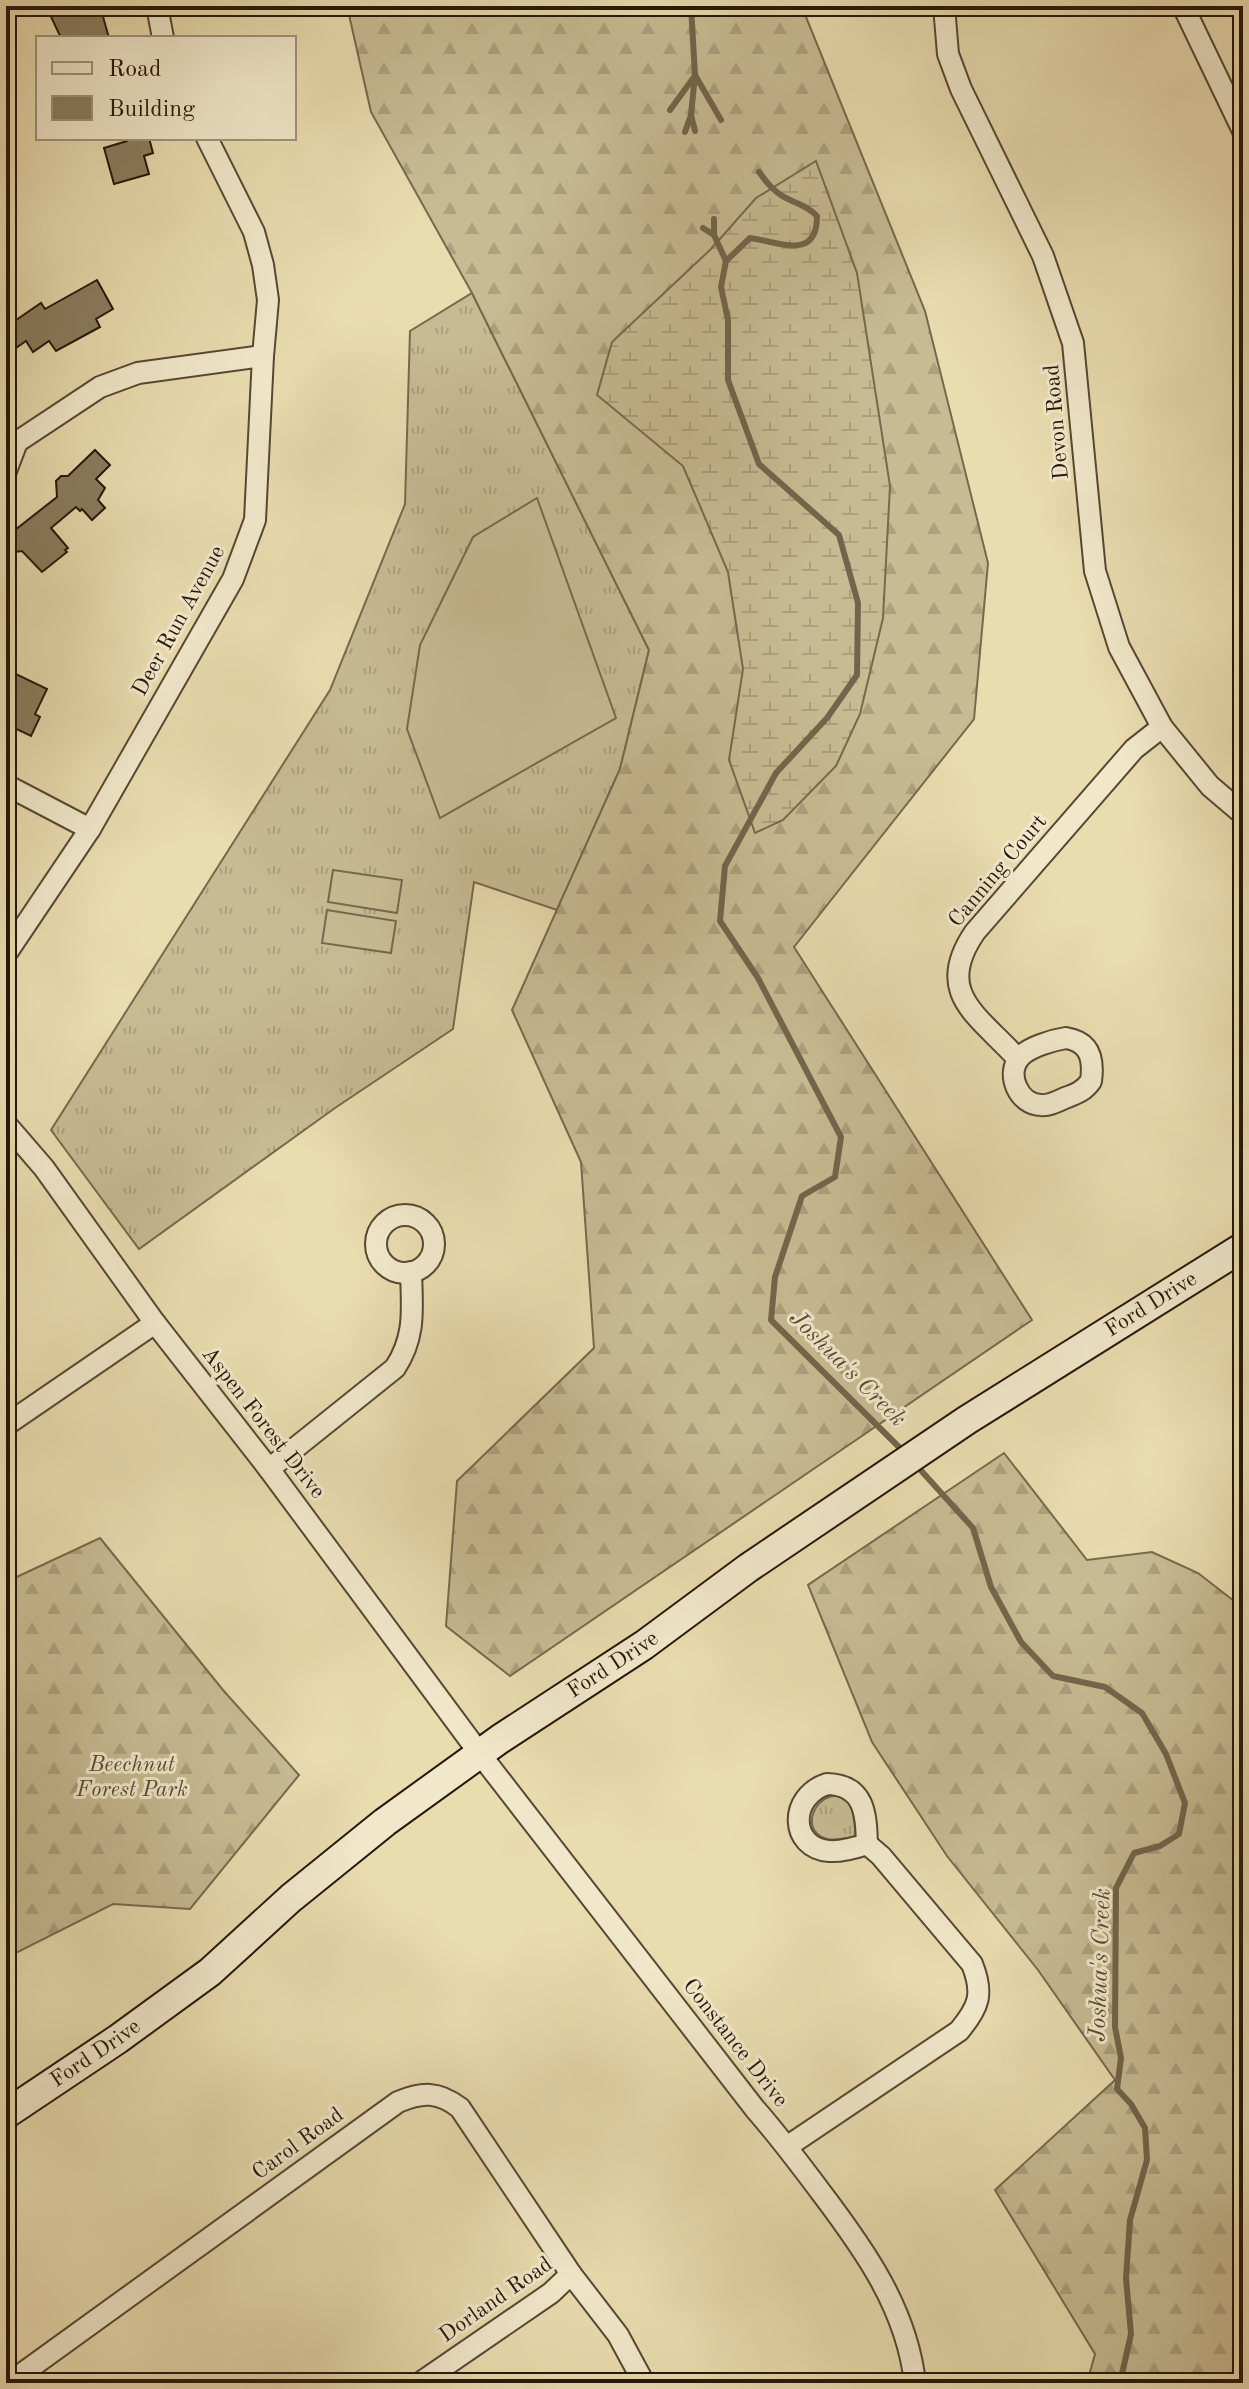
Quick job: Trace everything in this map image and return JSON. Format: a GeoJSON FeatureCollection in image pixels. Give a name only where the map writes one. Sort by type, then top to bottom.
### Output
{"type":"FeatureCollection","features":[{"type":"Feature","properties":{"kind":"main road","name":"Ford Drive"},"geometry":{"type":"LineString","coordinates":[[6,2114],[118,2039],[210,1972],[291,1898],[373,1832],[480,1754],[644,1645],[748,1568],[967,1420],[1243,1247]]}},
{"type":"Feature","properties":{"kind":"street"},"geometry":{"type":"LineString","coordinates":[[157,6],[163,36]]}},
{"type":"Feature","properties":{"kind":"street","name":"Devon Road"},"geometry":{"type":"LineString","coordinates":[[944,6],[948,54],[961,89],[1043,256],[1073,343],[1095,571],[1119,647],[1162,727],[1210,786],[1243,814]]}},
{"type":"Feature","properties":{"kind":"street"},"geometry":{"type":"LineString","coordinates":[[1183,6],[1243,131]]}},
{"type":"Feature","properties":{"kind":"street","name":"Deer Run Avenue"},"geometry":{"type":"LineString","coordinates":[[6,954],[90,829],[233,579],[255,520],[268,300],[254,232],[208,140]]}},
{"type":"Feature","properties":{"kind":"street"},"geometry":{"type":"LineString","coordinates":[[6,471],[11,440],[100,387],[138,373],[263,356]]}},
{"type":"Feature","properties":{"kind":"street","name":"Canning Court"},"geometry":{"type":"LineString","coordinates":[[1018,1059],[963,999],[957,983],[962,952],[975,932],[1134,749],[1162,727]]}},
{"type":"Feature","properties":{"kind":"street"},"geometry":{"type":"LineString","coordinates":[[6,785],[90,829]]}},
{"type":"Feature","properties":{"kind":"street","name":"Aspen Forest Drive"},"geometry":{"type":"LineString","coordinates":[[6,1124],[44,1168],[155,1323],[269,1469],[480,1754]]}},
{"type":"Feature","properties":{"kind":"street"},"geometry":{"type":"LineString","coordinates":[[269,1469],[395,1368],[407,1351],[412,1330],[411,1272]]}},
{"type":"Feature","properties":{"kind":"street"},"geometry":{"type":"LineString","coordinates":[[6,1425],[155,1323]]}},
{"type":"Feature","properties":{"kind":"street","name":"Constance Drive"},"geometry":{"type":"LineString","coordinates":[[480,1754],[755,2109],[788,2146],[857,2240],[879,2275],[901,2323],[915,2383]]}},
{"type":"Feature","properties":{"kind":"street"},"geometry":{"type":"LineString","coordinates":[[788,2146],[959,2031],[972,2016],[979,1996],[979,1981],[972,1964],[881,1856],[867,1844]]}},
{"type":"Feature","properties":{"kind":"street","name":"Carol Road"},"geometry":{"type":"LineString","coordinates":[[9,2383],[398,2102],[413,2096],[431,2093],[447,2098],[460,2108],[571,2274]]}},
{"type":"Feature","properties":{"kind":"street","name":"Dorland Road"},"geometry":{"type":"LineString","coordinates":[[420,2383],[551,2293],[571,2274],[618,2335],[644,2383]]}},
{"type":"Feature","properties":{"kind":"green space"},"geometry":{"type":"Polygon","coordinates":[[[347,6],[806,6],[806,17],[925,311],[988,563],[974,719],[794,947],[1032,1320],[510,1676],[446,1626],[457,1481],[594,1348],[581,1162],[512,1010],[620,769],[649,650],[472,293],[371,112],[347,6]]]}},
{"type":"Feature","properties":{"kind":"green space"},"geometry":{"type":"Polygon","coordinates":[[[816,161],[857,273],[890,486],[883,618],[860,714],[836,766],[783,820],[755,833],[729,760],[743,669],[728,572],[683,466],[597,395],[612,342],[711,249],[756,198],[816,161]]]}},
{"type":"Feature","properties":{"kind":"green space"},"geometry":{"type":"Polygon","coordinates":[[[472,293],[649,650],[620,769],[557,910],[474,882],[453,1029],[335,1108],[139,1249],[51,1130],[330,690],[405,504],[410,331],[472,293]]]}},
{"type":"Feature","properties":{"kind":"green space"},"geometry":{"type":"Polygon","coordinates":[[[537,498],[616,718],[440,818],[407,729],[420,645],[473,537],[537,498]]]}},
{"type":"Feature","properties":{"kind":"green space"},"geometry":{"type":"Polygon","coordinates":[[[333,870],[402,880],[397,913],[328,902],[333,870]]]}},
{"type":"Feature","properties":{"kind":"green space"},"geometry":{"type":"Polygon","coordinates":[[[327,910],[396,921],[391,953],[322,943],[327,910]]]}},
{"type":"Feature","properties":{"kind":"green space"},"geometry":{"type":"Polygon","coordinates":[[[1004,1453],[1087,1560],[1152,1552],[1198,1573],[1243,1608],[1243,2383],[1087,2383],[1095,2354],[995,2190],[1115,2080],[1038,1970],[947,1856],[872,1742],[808,1585],[1004,1453]]]}},
{"type":"Feature","properties":{"kind":"green space","name":"Beechnut Forest Park"},"geometry":{"type":"Polygon","coordinates":[[[100,1538],[223,1690],[299,1775],[190,1909],[113,1904],[6,1958],[6,1582],[100,1538]]]}},
{"type":"Feature","properties":{"kind":"green space"},"geometry":{"type":"Polygon","coordinates":[[[832,1796],[839,1796],[851,1805],[857,1830],[854,1837],[827,1839],[814,1830],[812,1817],[815,1810],[832,1796]]]}},
{"type":"Feature","properties":{"kind":"building"},"geometry":{"type":"Polygon","coordinates":[[[46,6],[83,6],[85,12],[100,6],[108,36],[60,36],[46,6]]]}},
{"type":"Feature","properties":{"kind":"building"},"geometry":{"type":"Polygon","coordinates":[[[150,140],[153,153],[144,156],[149,174],[114,184],[104,148],[127,141],[150,140]]]}},
{"type":"Feature","properties":{"kind":"building"},"geometry":{"type":"Polygon","coordinates":[[[97,280],[113,309],[96,319],[100,327],[56,351],[49,341],[33,352],[26,341],[6,355],[6,327],[41,303],[45,309],[97,280]]]}},
{"type":"Feature","properties":{"kind":"building"},"geometry":{"type":"Polygon","coordinates":[[[95,450],[110,465],[96,479],[105,488],[98,500],[105,508],[92,520],[76,507],[51,528],[68,548],[65,550],[67,552],[42,572],[22,551],[6,553],[6,531],[15,530],[57,497],[56,481],[61,476],[68,476],[95,450]]]}},
{"type":"Feature","properties":{"kind":"building"},"geometry":{"type":"Polygon","coordinates":[[[6,674],[14,678],[16,674],[47,689],[35,714],[40,717],[31,736],[6,724],[6,674]]]}},
{"type":"Feature","properties":{"kind":"waterway","name":"Joshua's Creek"},"geometry":{"type":"LineString","coordinates":[[691,6],[695,75],[721,120]]}},
{"type":"Feature","properties":{"kind":"waterway"},"geometry":{"type":"LineString","coordinates":[[685,132],[691,115],[695,75]]}},
{"type":"Feature","properties":{"kind":"waterway"},"geometry":{"type":"LineString","coordinates":[[670,110],[694,77]]}},
{"type":"Feature","properties":{"kind":"waterway"},"geometry":{"type":"LineString","coordinates":[[691,115],[695,131]]}},
{"type":"Feature","properties":{"kind":"waterway","name":"Joshua's Creek"},"geometry":{"type":"LineString","coordinates":[[759,172],[779,194],[817,216],[815,230],[811,239],[804,244],[784,245],[750,238],[726,261],[721,287],[728,320],[728,380],[759,464],[839,535],[858,603],[857,675],[827,718],[776,773],[725,866],[720,921],[758,978],[841,1137],[835,1177],[802,1196],[775,1277],[771,1320],[906,1454]]}},
{"type":"Feature","properties":{"kind":"waterway"},"geometry":{"type":"LineString","coordinates":[[714,219],[714,235]]}},
{"type":"Feature","properties":{"kind":"waterway"},"geometry":{"type":"LineString","coordinates":[[703,228],[714,235],[726,261]]}},
{"type":"Feature","properties":{"kind":"waterway","name":"Joshua's Creek"},"geometry":{"type":"LineString","coordinates":[[916,1465],[973,1528],[991,1587],[1021,1642],[1053,1676],[1105,1687],[1142,1713],[1166,1754],[1185,1803],[1179,1834],[1160,1846],[1134,1853],[1116,1888],[1115,2027],[1121,2058],[1117,2089],[1131,2104],[1145,2128],[1147,2160],[1130,2220],[1126,2278],[1131,2334],[1120,2383]]}}]}
